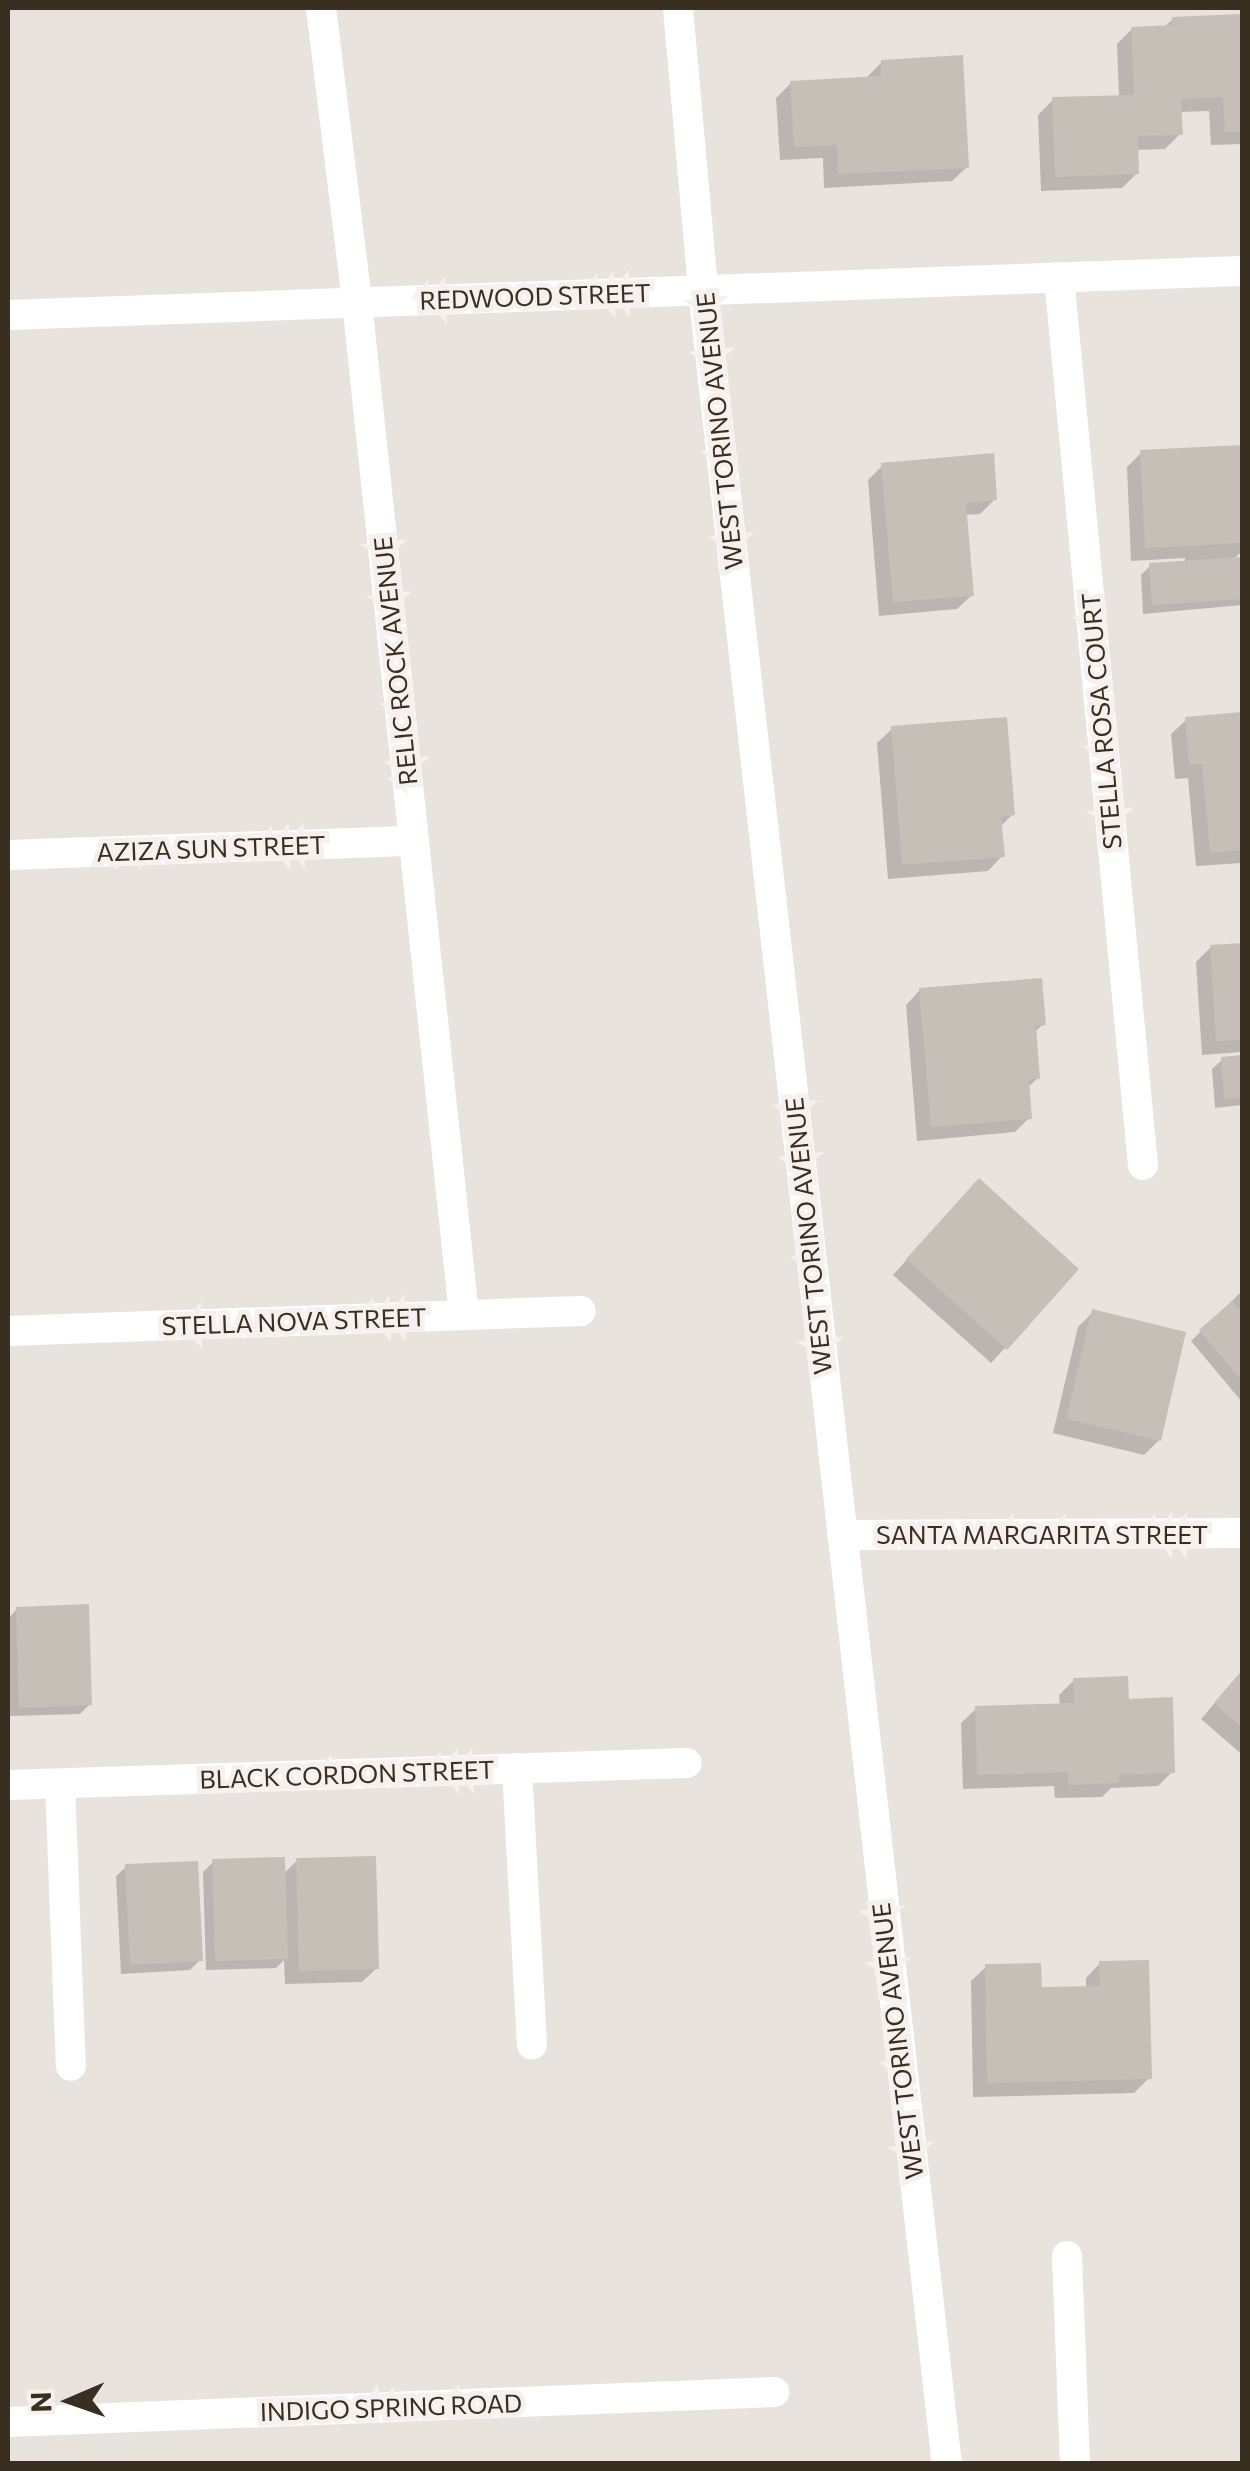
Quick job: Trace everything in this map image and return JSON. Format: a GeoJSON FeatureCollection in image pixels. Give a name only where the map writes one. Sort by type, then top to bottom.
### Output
{"type":"FeatureCollection","features":[{"type":"Feature","properties":{"kind":"street","name":"RELIC ROCK AVENUE"},"geometry":{"type":"LineString","coordinates":[[321,8],[357,302],[464,1315]]}},
{"type":"Feature","properties":{"kind":"street","name":"WEST TORINO AVENUE"},"geometry":{"type":"LineString","coordinates":[[678,8],[703,290],[947,2464]]}},
{"type":"Feature","properties":{"kind":"street","name":"REDWOOD STREET"},"geometry":{"type":"LineString","coordinates":[[8,315],[1242,271]]}},
{"type":"Feature","properties":{"kind":"street","name":"STELLA ROSA COURT"},"geometry":{"type":"LineString","coordinates":[[1059,277],[1143,1165]]}},
{"type":"Feature","properties":{"kind":"street","name":"AZIZA SUN STREET"},"geometry":{"type":"LineString","coordinates":[[8,856],[414,841]]}},
{"type":"Feature","properties":{"kind":"street","name":"STELLA NOVA STREET"},"geometry":{"type":"LineString","coordinates":[[8,1331],[581,1311]]}},
{"type":"Feature","properties":{"kind":"street","name":"SANTA MARGARITA STREET"},"geometry":{"type":"LineString","coordinates":[[842,1536],[1242,1532]]}},
{"type":"Feature","properties":{"kind":"street","name":"BLACK CORDON STREET"},"geometry":{"type":"LineString","coordinates":[[8,1785],[687,1763]]}},
{"type":"Feature","properties":{"kind":"street"},"geometry":{"type":"LineString","coordinates":[[517,1768],[532,2045]]}},
{"type":"Feature","properties":{"kind":"street"},"geometry":{"type":"LineString","coordinates":[[60,1784],[71,2066]]}},
{"type":"Feature","properties":{"kind":"street"},"geometry":{"type":"LineString","coordinates":[[1067,2256],[1075,2464]]}},
{"type":"Feature","properties":{"kind":"street","name":"INDIGO SPRING ROAD"},"geometry":{"type":"LineString","coordinates":[[8,2422],[774,2392]]}},
{"type":"Feature","properties":{"kind":"building"},"geometry":{"type":"Polygon","coordinates":[[[1242,14],[1242,131],[1225,132],[1223,97],[1181,99],[1183,135],[1138,136],[1139,174],[1055,177],[1052,97],[1134,95],[1131,27],[1172,25],[1172,17],[1242,14]]]}},
{"type":"Feature","properties":{"kind":"building"},"geometry":{"type":"Polygon","coordinates":[[[963,55],[969,168],[838,174],[837,145],[794,147],[790,81],[881,76],[881,60],[963,55]]]}},
{"type":"Feature","properties":{"kind":"building"},"geometry":{"type":"Polygon","coordinates":[[[1242,445],[1242,543],[1145,548],[1140,450],[1242,445]]]}},
{"type":"Feature","properties":{"kind":"building"},"geometry":{"type":"Polygon","coordinates":[[[994,453],[997,500],[966,503],[974,596],[893,602],[881,463],[994,453]]]}},
{"type":"Feature","properties":{"kind":"building"},"geometry":{"type":"Polygon","coordinates":[[[1242,557],[1242,599],[1152,605],[1149,563],[1242,557]]]}},
{"type":"Feature","properties":{"kind":"building"},"geometry":{"type":"Polygon","coordinates":[[[1242,712],[1242,850],[1210,853],[1202,764],[1189,765],[1185,717],[1242,712]]]}},
{"type":"Feature","properties":{"kind":"building"},"geometry":{"type":"Polygon","coordinates":[[[1007,717],[1015,815],[1001,817],[1005,857],[902,865],[891,726],[1007,717]]]}},
{"type":"Feature","properties":{"kind":"building"},"geometry":{"type":"Polygon","coordinates":[[[1242,943],[1242,1040],[1216,1041],[1210,945],[1242,943]]]}},
{"type":"Feature","properties":{"kind":"building"},"geometry":{"type":"Polygon","coordinates":[[[1042,978],[1046,1025],[1036,1026],[1040,1079],[1029,1079],[1032,1119],[931,1127],[919,988],[1042,978]]]}},
{"type":"Feature","properties":{"kind":"building"},"geometry":{"type":"Polygon","coordinates":[[[1242,1055],[1242,1098],[1224,1099],[1221,1057],[1242,1055]]]}},
{"type":"Feature","properties":{"kind":"building"},"geometry":{"type":"Polygon","coordinates":[[[979,1178],[1079,1269],[1007,1350],[906,1259],[979,1178]]]}},
{"type":"Feature","properties":{"kind":"building"},"geometry":{"type":"Polygon","coordinates":[[[1232,1301],[1242,1313],[1242,1381],[1199,1330],[1232,1301]]]}},
{"type":"Feature","properties":{"kind":"building"},"geometry":{"type":"Polygon","coordinates":[[[1092,1309],[1186,1332],[1161,1441],[1066,1419],[1092,1309]]]}},
{"type":"Feature","properties":{"kind":"building"},"geometry":{"type":"Polygon","coordinates":[[[89,1604],[92,1705],[19,1708],[16,1607],[89,1604]]]}},
{"type":"Feature","properties":{"kind":"building"},"geometry":{"type":"Polygon","coordinates":[[[1242,1670],[1242,1728],[1214,1703],[1242,1670]]]}},
{"type":"Feature","properties":{"kind":"building"},"geometry":{"type":"Polygon","coordinates":[[[1128,1676],[1129,1699],[1173,1697],[1175,1773],[1119,1774],[1119,1783],[1068,1785],[1068,1772],[977,1775],[975,1706],[1074,1703],[1073,1678],[1128,1676]]]}},
{"type":"Feature","properties":{"kind":"building"},"geometry":{"type":"Polygon","coordinates":[[[376,1856],[379,1969],[299,1971],[296,1858],[376,1856]]]}},
{"type":"Feature","properties":{"kind":"building"},"geometry":{"type":"Polygon","coordinates":[[[285,1857],[288,1959],[215,1961],[212,1859],[285,1857]]]}},
{"type":"Feature","properties":{"kind":"building"},"geometry":{"type":"Polygon","coordinates":[[[198,1861],[203,1961],[130,1965],[125,1864],[198,1861]]]}},
{"type":"Feature","properties":{"kind":"building"},"geometry":{"type":"Polygon","coordinates":[[[1149,1960],[1152,2079],[987,2083],[985,1964],[1041,1963],[1042,1987],[1100,1986],[1099,1961],[1149,1960]]]}}]}
